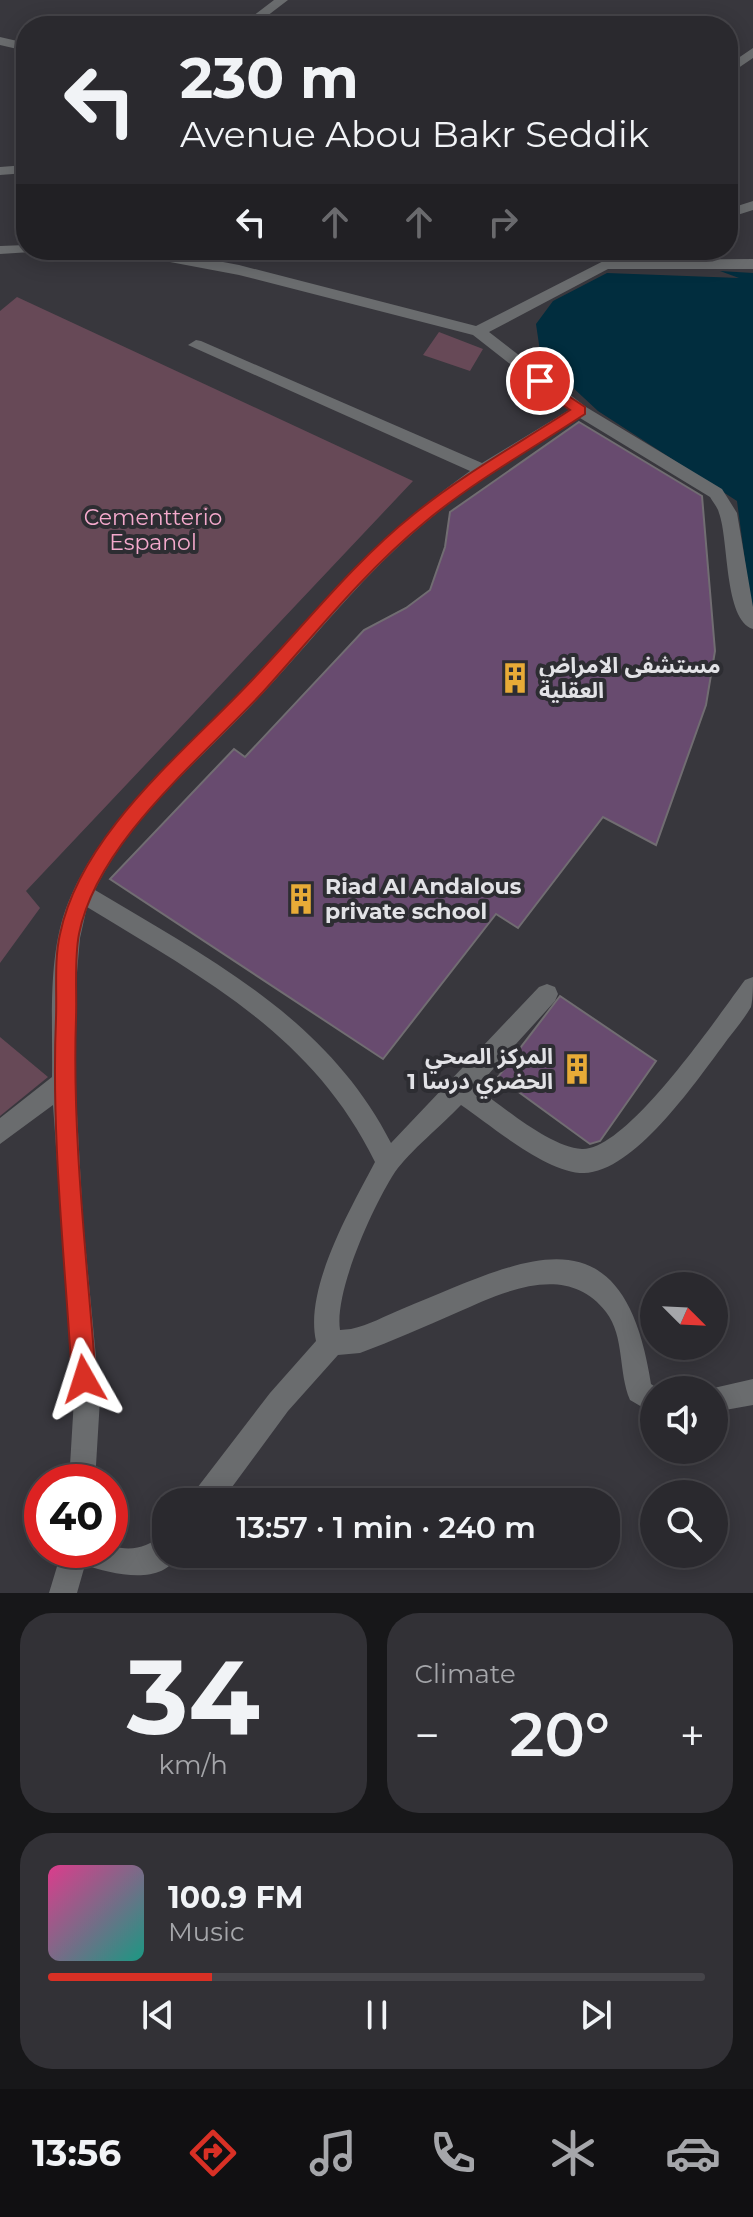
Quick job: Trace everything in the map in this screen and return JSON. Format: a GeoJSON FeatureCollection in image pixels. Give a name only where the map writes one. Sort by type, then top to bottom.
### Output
{"type":"FeatureCollection","features":[{"type":"Feature","properties":{"kind":"street"},"geometry":{"type":"LineString","coordinates":[[260,16],[282,0]]}},
{"type":"Feature","properties":{"kind":"street"},"geometry":{"type":"LineString","coordinates":[[186,260],[239,270],[478,331],[580,411],[716,493],[728,513],[745,613],[753,622]]}},
{"type":"Feature","properties":{"kind":"street"},"geometry":{"type":"LineString","coordinates":[[478,331],[614,260]]}},
{"type":"Feature","properties":{"kind":"street"},"geometry":{"type":"LineString","coordinates":[[602,265],[704,267],[753,264]]}},
{"type":"Feature","properties":{"kind":"street"},"geometry":{"type":"LineString","coordinates":[[196,345],[485,471]]}},
{"type":"Feature","properties":{"kind":"street"},"geometry":{"type":"LineString","coordinates":[[83,1464],[87,1411],[78,1317],[64,1082],[69,935],[82,893],[112,843],[174,771],[373,560],[419,518],[485,471],[580,411]]}},
{"type":"Feature","properties":{"kind":"street"},"geometry":{"type":"LineString","coordinates":[[82,893],[260,1007],[308,1046],[354,1099],[388,1162]]}},
{"type":"Feature","properties":{"kind":"street"},"geometry":{"type":"LineString","coordinates":[[459,1090],[543,1147],[570,1159],[585,1161],[604,1157],[637,1131],[668,1100],[753,987]]}},
{"type":"Feature","properties":{"kind":"street"},"geometry":{"type":"LineString","coordinates":[[332,1342],[325,1322],[338,1270],[355,1226],[388,1162],[547,994]]}},
{"type":"Feature","properties":{"kind":"street"},"geometry":{"type":"LineString","coordinates":[[0,1133],[64,1082]]}},
{"type":"Feature","properties":{"kind":"street"},"geometry":{"type":"LineString","coordinates":[[214,1488],[279,1402],[332,1342],[350,1342],[370,1336],[508,1277],[542,1271],[567,1272],[590,1281],[615,1303],[631,1343],[640,1392]]}},
{"type":"Feature","properties":{"kind":"street"},"geometry":{"type":"LineString","coordinates":[[728,1396],[753,1392]]}},
{"type":"Feature","properties":{"kind":"street"},"geometry":{"type":"LineString","coordinates":[[128,1564],[138,1564],[152,1557]]}},
{"type":"Feature","properties":{"kind":"street"},"geometry":{"type":"LineString","coordinates":[[63,1593],[72,1568]]}},
{"type":"Feature","properties":{"kind":"green space","name":"Cementterio Espanol"},"geometry":{"type":"Polygon","coordinates":[[[17,297],[413,481],[26,891],[40,908],[0,963],[0,311],[17,297]]]}},
{"type":"Feature","properties":{"kind":"green space"},"geometry":{"type":"Polygon","coordinates":[[[439,332],[483,349],[470,371],[423,355],[439,332]]]}},
{"type":"Feature","properties":{"kind":"green space"},"geometry":{"type":"Polygon","coordinates":[[[0,1037],[48,1077],[0,1116],[0,1037]]]}},
{"type":"Feature","properties":{"kind":"water"},"geometry":{"type":"Polygon","coordinates":[[[720,271],[753,273],[753,621],[737,501],[598,411],[541,358],[536,324],[553,301],[607,273],[739,278],[720,271]]]}},
{"type":"Feature","properties":{"kind":"building","name":"مستشفى الامراض العقلية"},"geometry":{"type":"Polygon","coordinates":[[[579,422],[702,496],[715,651],[706,705],[656,845],[603,817],[518,928],[496,914],[383,1059],[110,879],[234,749],[245,757],[364,630],[406,608],[430,590],[445,547],[450,512],[579,422]]]}},
{"type":"Feature","properties":{"kind":"building","name":"المركز الصحي الحضري درسا 1"},"geometry":{"type":"Polygon","coordinates":[[[560,996],[656,1061],[600,1141],[590,1144],[498,1077],[560,996]]]}},
{"type":"Feature","properties":{"kind":"place","name":"مستشفى الامراض العقلية"},"geometry":{"type":"Point","coordinates":[515,678]}},
{"type":"Feature","properties":{"kind":"place","name":"Riad Al Andalous private school"},"geometry":{"type":"Point","coordinates":[301,899]}},
{"type":"Feature","properties":{"kind":"place","name":"المركز الصحي الحضري درسا 1"},"geometry":{"type":"Point","coordinates":[577,1069]}},
{"type":"Feature","properties":{"kind":"route"},"geometry":{"type":"LineString","coordinates":[[84,1379],[64,1082],[69,935],[82,893],[112,843],[174,771],[373,560],[419,518],[457,490],[580,411],[540,381]]}}]}
